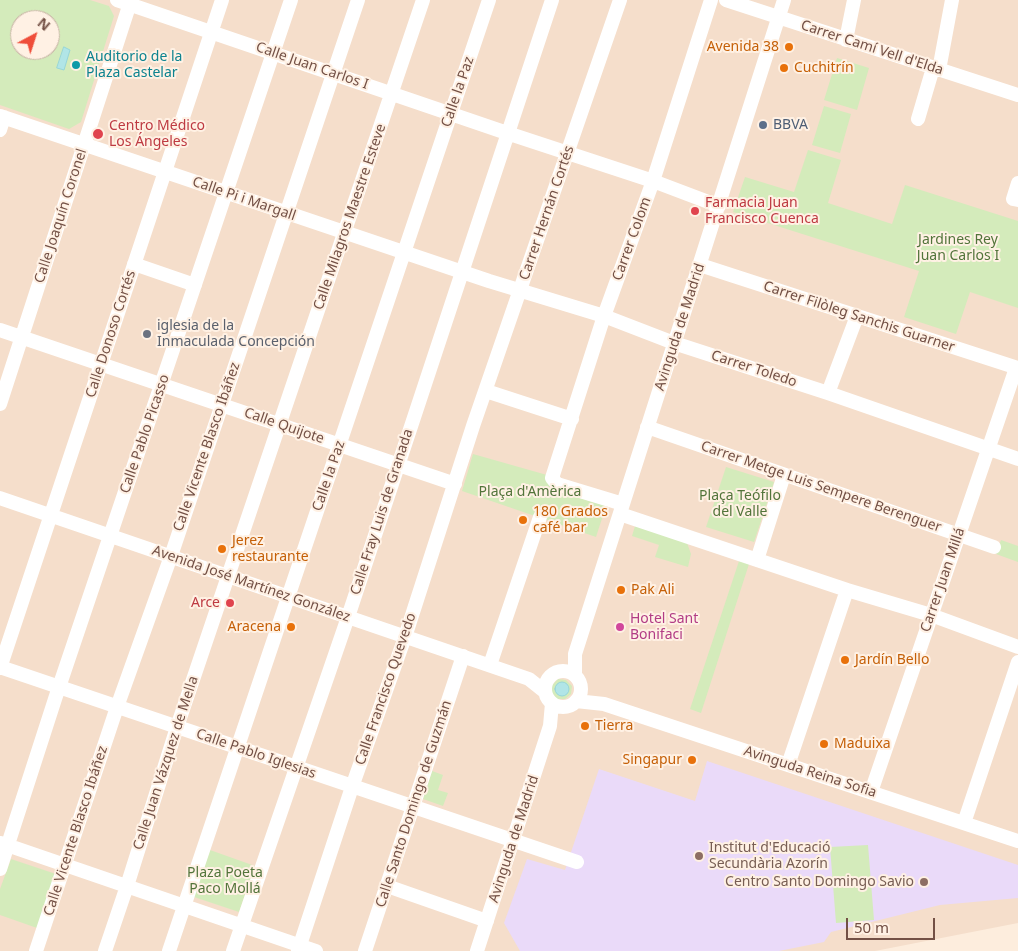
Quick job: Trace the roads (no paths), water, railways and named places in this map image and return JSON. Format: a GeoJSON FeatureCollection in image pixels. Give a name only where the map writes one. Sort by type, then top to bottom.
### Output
{"type":"FeatureCollection","features":[{"type":"Feature","properties":{"kind":"street","name":"Calle Donoso Cortés"},"geometry":{"type":"LineString","coordinates":[[0,668],[222,0]]}},
{"type":"Feature","properties":{"kind":"street","name":"Calle Pablo Picasso"},"geometry":{"type":"LineString","coordinates":[[0,869],[4,844],[111,536],[292,0]]}},
{"type":"Feature","properties":{"kind":"street","name":"Calle Vicente Blasco Ibáñez"},"geometry":{"type":"LineString","coordinates":[[36,951],[117,707],[171,556],[358,0]]}},
{"type":"Feature","properties":{"kind":"street","name":"Calle Milagros Maestre Esteve"},"geometry":{"type":"LineString","coordinates":[[228,576],[423,0]]}},
{"type":"Feature","properties":{"kind":"street","name":"Calle la Paz"},"geometry":{"type":"LineString","coordinates":[[169,951],[489,0]]}},
{"type":"Feature","properties":{"kind":"street","name":"Calle Fray Luis de Granada"},"geometry":{"type":"LineString","coordinates":[[233,951],[348,617],[552,0]]}},
{"type":"Feature","properties":{"kind":"street","name":"Carrer Hernán Cortés"},"geometry":{"type":"LineString","coordinates":[[474,426],[620,0]]}},
{"type":"Feature","properties":{"kind":"street","name":"Carrer Colom"},"geometry":{"type":"LineString","coordinates":[[621,509],[557,484],[552,478],[604,316],[653,181],[711,0]]}},
{"type":"Feature","properties":{"kind":"street","name":"Carrer Camí Vell d'Elda"},"geometry":{"type":"LineString","coordinates":[[726,0],[1018,95]]}},
{"type":"Feature","properties":{"kind":"street","name":"Avinguda de Madrid"},"geometry":{"type":"LineString","coordinates":[[575,675],[575,654],[784,0]]}},
{"type":"Feature","properties":{"kind":"street"},"geometry":{"type":"LineString","coordinates":[[846,40],[854,0]]}},
{"type":"Feature","properties":{"kind":"street"},"geometry":{"type":"LineString","coordinates":[[918,119],[936,69],[952,0]]}},
{"type":"Feature","properties":{"kind":"street","name":"Calle Juan Carlos I"},"geometry":{"type":"LineString","coordinates":[[126,1],[451,114],[653,181],[719,206]]}},
{"type":"Feature","properties":{"kind":"street","name":"Calle Joaquín Coronel"},"geometry":{"type":"LineString","coordinates":[[0,404],[84,144],[126,1]]}},
{"type":"Feature","properties":{"kind":"street","name":"Calle Pi i Margall"},"geometry":{"type":"LineString","coordinates":[[1,121],[84,144],[489,282]]}},
{"type":"Feature","properties":{"kind":"street"},"geometry":{"type":"LineString","coordinates":[[1016,199],[1018,183]]}},
{"type":"Feature","properties":{"kind":"street"},"geometry":{"type":"LineString","coordinates":[[134,264],[196,285]]}},
{"type":"Feature","properties":{"kind":"street","name":"Carrer Filòleg Sanchis Guarner"},"geometry":{"type":"LineString","coordinates":[[700,265],[1017,368]]}},
{"type":"Feature","properties":{"kind":"street","name":"Carrer Toledo"},"geometry":{"type":"LineString","coordinates":[[489,282],[604,316],[674,343],[828,393],[1018,460]]}},
{"type":"Feature","properties":{"kind":"street"},"geometry":{"type":"LineString","coordinates":[[828,393],[857,316]]}},
{"type":"Feature","properties":{"kind":"street","name":"Calle Quijote"},"geometry":{"type":"LineString","coordinates":[[0,330],[455,484]]}},
{"type":"Feature","properties":{"kind":"street","name":"Carrer Juan Millá"},"geometry":{"type":"LineString","coordinates":[[871,792],[1017,368]]}},
{"type":"Feature","properties":{"kind":"street"},"geometry":{"type":"LineString","coordinates":[[486,391],[572,419]]}},
{"type":"Feature","properties":{"kind":"street","name":"Calle Francisco Quevedo"},"geometry":{"type":"LineString","coordinates":[[299,948],[474,426]]}},
{"type":"Feature","properties":{"kind":"street","name":"Carrer Metge Luis Sempere Berenguer"},"geometry":{"type":"LineString","coordinates":[[648,428],[994,547]]}},
{"type":"Feature","properties":{"kind":"street"},"geometry":{"type":"LineString","coordinates":[[757,560],[784,475]]}},
{"type":"Feature","properties":{"kind":"street","name":"Avenida José Martínez González"},"geometry":{"type":"LineString","coordinates":[[0,498],[496,668]]}},
{"type":"Feature","properties":{"kind":"street"},"geometry":{"type":"LineString","coordinates":[[621,509],[757,560],[931,615],[1018,647]]}},
{"type":"Feature","properties":{"kind":"street"},"geometry":{"type":"LineString","coordinates":[[540,518],[496,668],[529,679],[559,701]]}},
{"type":"Feature","properties":{"kind":"street","name":"Calle Juan Vázquez de Mella"},"geometry":{"type":"LineString","coordinates":[[105,951],[228,576]]}},
{"type":"Feature","properties":{"kind":"street"},"geometry":{"type":"LineString","coordinates":[[788,765],[847,590]]}},
{"type":"Feature","properties":{"kind":"street","name":"Avinguda de Madrid"},"geometry":{"type":"LineString","coordinates":[[561,670],[575,654]]}},
{"type":"Feature","properties":{"kind":"street","name":"Calle Santo Domingo de Guzmán"},"geometry":{"type":"LineString","coordinates":[[365,951],[463,656]]}},
{"type":"Feature","properties":{"kind":"street"},"geometry":{"type":"LineString","coordinates":[[964,823],[1018,662]]}},
{"type":"Feature","properties":{"kind":"street","name":"Calle Pablo Iglesias"},"geometry":{"type":"LineString","coordinates":[[0,668],[576,862]]}},
{"type":"Feature","properties":{"kind":"street"},"geometry":{"type":"LineString","coordinates":[[561,670],[568,671],[580,681],[580,695],[559,701],[545,683],[553,673],[561,670]]}},
{"type":"Feature","properties":{"kind":"street"},"geometry":{"type":"LineString","coordinates":[[529,679],[548,677]]}},
{"type":"Feature","properties":{"kind":"street","name":"Avinguda Reina Sofia"},"geometry":{"type":"LineString","coordinates":[[581,688],[602,703]]}},
{"type":"Feature","properties":{"kind":"street","name":"Avinguda de Madrid"},"geometry":{"type":"LineString","coordinates":[[477,951],[559,701]]}},
{"type":"Feature","properties":{"kind":"street","name":"Avinguda Reina Sofia"},"geometry":{"type":"LineString","coordinates":[[559,701],[602,703],[1018,841]]}},
{"type":"Feature","properties":{"kind":"street"},"geometry":{"type":"LineString","coordinates":[[4,844],[242,926],[299,948],[316,951]]}},
{"type":"Feature","properties":{"kind":"street"},"geometry":{"type":"LineString","coordinates":[[387,886],[487,921]]}},
{"type":"Feature","properties":{"kind":"water"},"geometry":{"type":"Polygon","coordinates":[[[64,47],[70,50],[64,70],[57,68],[64,47]]]}},
{"type":"Feature","properties":{"kind":"water"},"geometry":{"type":"Polygon","coordinates":[[[562,682],[567,684],[569,689],[567,694],[562,696],[557,694],[555,689],[557,684],[562,682]]]}},
{"type":"Feature","properties":{"kind":"place","name":"Avenida 38"},"geometry":{"type":"Point","coordinates":[789,47]}},
{"type":"Feature","properties":{"kind":"place","name":"Auditorio de la Plaza Castelar"},"geometry":{"type":"Point","coordinates":[76,65]}},
{"type":"Feature","properties":{"kind":"place","name":"Cuchitrín"},"geometry":{"type":"Point","coordinates":[784,68]}},
{"type":"Feature","properties":{"kind":"place","name":"BBVA"},"geometry":{"type":"Point","coordinates":[763,125]}},
{"type":"Feature","properties":{"kind":"place","name":"Centro Médico Los Ángeles"},"geometry":{"type":"Point","coordinates":[98,134]}},
{"type":"Feature","properties":{"kind":"place","name":"Farmacia Juan Francisco Cuenca"},"geometry":{"type":"Point","coordinates":[695,211]}},
{"type":"Feature","properties":{"kind":"place","name":"iglesia de la Inmaculada Concepción"},"geometry":{"type":"Point","coordinates":[147,334]}},
{"type":"Feature","properties":{"kind":"place","name":"180 Grados café bar"},"geometry":{"type":"Point","coordinates":[523,520]}},
{"type":"Feature","properties":{"kind":"place","name":"Jerez restaurante"},"geometry":{"type":"Point","coordinates":[222,549]}},
{"type":"Feature","properties":{"kind":"place","name":"Pak Ali"},"geometry":{"type":"Point","coordinates":[621,590]}},
{"type":"Feature","properties":{"kind":"place","name":"Arce"},"geometry":{"type":"Point","coordinates":[230,603]}},
{"type":"Feature","properties":{"kind":"place","name":"Aracena"},"geometry":{"type":"Point","coordinates":[291,627]}},
{"type":"Feature","properties":{"kind":"place","name":"Hotel Sant Bonifaci"},"geometry":{"type":"Point","coordinates":[620,627]}},
{"type":"Feature","properties":{"kind":"place","name":"Jardín Bello"},"geometry":{"type":"Point","coordinates":[845,660]}},
{"type":"Feature","properties":{"kind":"place","name":"Tierra"},"geometry":{"type":"Point","coordinates":[585,726]}},
{"type":"Feature","properties":{"kind":"place","name":"Maduixa"},"geometry":{"type":"Point","coordinates":[824,744]}},
{"type":"Feature","properties":{"kind":"place","name":"Singapur"},"geometry":{"type":"Point","coordinates":[692,760]}},
{"type":"Feature","properties":{"kind":"place","name":"Institut d'Educació Secundària Azorín"},"geometry":{"type":"Point","coordinates":[699,856]}},
{"type":"Feature","properties":{"kind":"place","name":"Centro Santo Domingo Savio"},"geometry":{"type":"Point","coordinates":[924,882]}},
{"type":"Feature","properties":{"kind":"park label","name":"Jardines Rey Juan Carlos I"},"geometry":{"type":"Point","coordinates":[958,248]}},
{"type":"Feature","properties":{"kind":"park label","name":"Plaça d'Amèrica"},"geometry":{"type":"Point","coordinates":[530,492]}},
{"type":"Feature","properties":{"kind":"park label","name":"Plaça Teófilo del Valle"},"geometry":{"type":"Point","coordinates":[740,504]}},
{"type":"Feature","properties":{"kind":"park label","name":"Plaza Poeta Paco Mollá"},"geometry":{"type":"Point","coordinates":[225,882]}}]}
